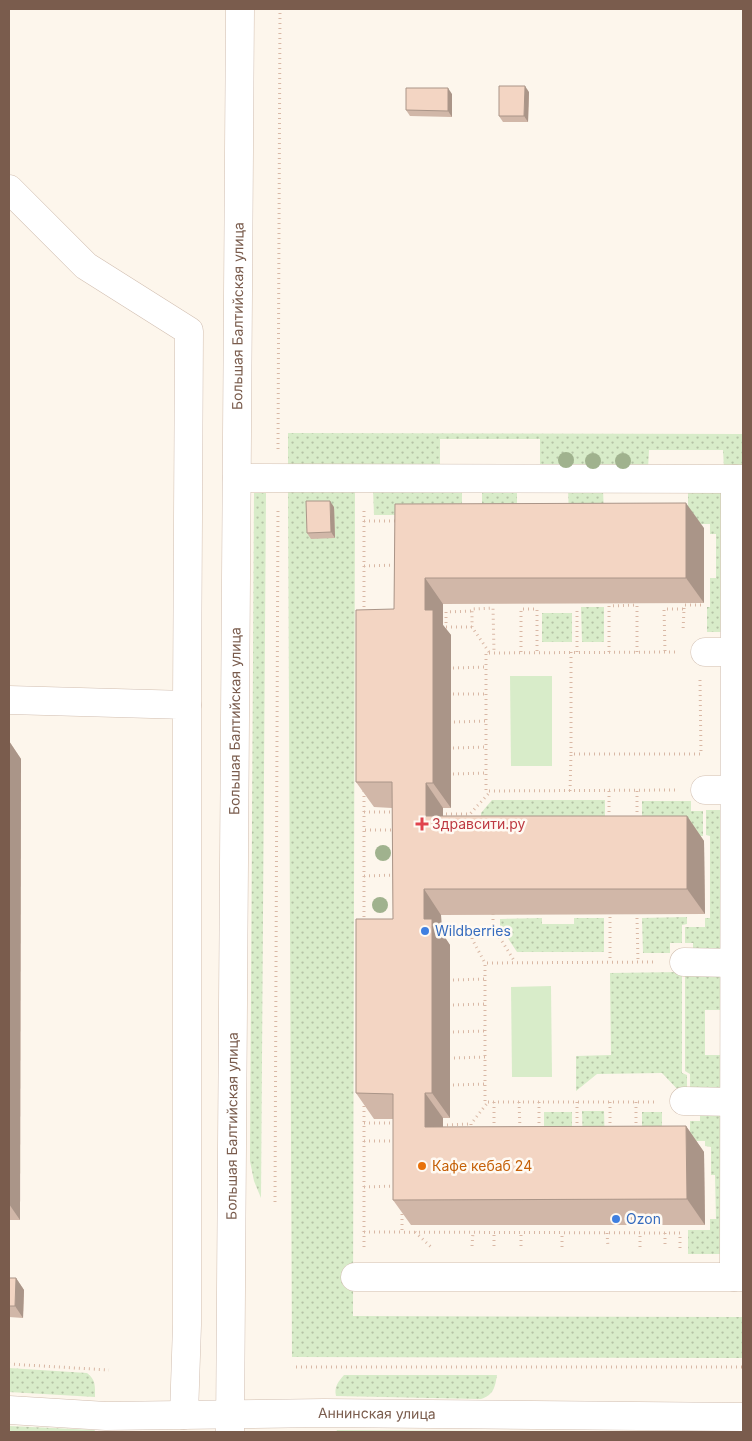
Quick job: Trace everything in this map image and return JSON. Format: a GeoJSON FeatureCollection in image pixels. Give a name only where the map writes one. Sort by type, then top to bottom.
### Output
{"type":"FeatureCollection","features":[{"type":"Feature","properties":{"kind":"street","name":"Большая Балтийская улица"},"geometry":{"type":"LineString","coordinates":[[231,1423],[240,9]]}},
{"type":"Feature","properties":{"kind":"street"},"geometry":{"type":"LineString","coordinates":[[9,189],[86,266],[189,332],[186,705],[187,1331],[184,1415]]}},
{"type":"Feature","properties":{"kind":"street"},"geometry":{"type":"LineString","coordinates":[[237,478],[739,479],[734,652],[734,1102],[739,1277],[360,1277]]}},
{"type":"Feature","properties":{"kind":"street"},"geometry":{"type":"LineString","coordinates":[[696,652],[734,652]]}},
{"type":"Feature","properties":{"kind":"street"},"geometry":{"type":"LineString","coordinates":[[9,700],[186,705]]}},
{"type":"Feature","properties":{"kind":"street"},"geometry":{"type":"LineString","coordinates":[[705,790],[734,790]]}},
{"type":"Feature","properties":{"kind":"street"},"geometry":{"type":"LineString","coordinates":[[684,962],[734,963]]}},
{"type":"Feature","properties":{"kind":"street"},"geometry":{"type":"LineString","coordinates":[[684,1102],[734,1102]]}},
{"type":"Feature","properties":{"kind":"street","name":"Аннинская улица"},"geometry":{"type":"LineString","coordinates":[[9,1410],[106,1416],[184,1415],[231,1423],[324,1413],[743,1418]]}},
{"type":"Feature","properties":{"kind":"path"},"geometry":{"type":"LineString","coordinates":[[275,1202],[280,9]]}},
{"type":"Feature","properties":{"kind":"path"},"geometry":{"type":"LineString","coordinates":[[364,621],[365,478]]}},
{"type":"Feature","properties":{"kind":"path"},"geometry":{"type":"LineString","coordinates":[[364,521],[402,521]]}},
{"type":"Feature","properties":{"kind":"path"},"geometry":{"type":"LineString","coordinates":[[364,566],[402,565]]}},
{"type":"Feature","properties":{"kind":"path"},"geometry":{"type":"LineString","coordinates":[[610,652],[609,606],[637,606],[637,652]]}},
{"type":"Feature","properties":{"kind":"path"},"geometry":{"type":"LineString","coordinates":[[577,607],[577,652]]}},
{"type":"Feature","properties":{"kind":"path"},"geometry":{"type":"LineString","coordinates":[[472,627],[446,627],[446,612],[494,608],[494,652]]}},
{"type":"Feature","properties":{"kind":"path"},"geometry":{"type":"LineString","coordinates":[[521,652],[521,609],[537,609],[537,652]]}},
{"type":"Feature","properties":{"kind":"path"},"geometry":{"type":"LineString","coordinates":[[571,754],[701,754],[696,652],[684,609],[664,609],[664,652]]}},
{"type":"Feature","properties":{"kind":"path"},"geometry":{"type":"LineString","coordinates":[[472,611],[472,627],[489,652]]}},
{"type":"Feature","properties":{"kind":"path"},"geometry":{"type":"LineString","coordinates":[[364,612],[374,612]]}},
{"type":"Feature","properties":{"kind":"path"},"geometry":{"type":"LineString","coordinates":[[489,652],[696,652]]}},
{"type":"Feature","properties":{"kind":"path"},"geometry":{"type":"LineString","coordinates":[[489,652],[486,653],[486,791],[705,790]]}},
{"type":"Feature","properties":{"kind":"path"},"geometry":{"type":"LineString","coordinates":[[570,791],[571,652]]}},
{"type":"Feature","properties":{"kind":"path"},"geometry":{"type":"LineString","coordinates":[[453,668],[486,667]]}},
{"type":"Feature","properties":{"kind":"path"},"geometry":{"type":"LineString","coordinates":[[453,694],[486,694]]}},
{"type":"Feature","properties":{"kind":"path"},"geometry":{"type":"LineString","coordinates":[[454,722],[486,721]]}},
{"type":"Feature","properties":{"kind":"path"},"geometry":{"type":"LineString","coordinates":[[453,748],[486,747]]}},
{"type":"Feature","properties":{"kind":"path"},"geometry":{"type":"LineString","coordinates":[[453,774],[486,773]]}},
{"type":"Feature","properties":{"kind":"path"},"geometry":{"type":"LineString","coordinates":[[364,783],[364,931]]}},
{"type":"Feature","properties":{"kind":"path"},"geometry":{"type":"LineString","coordinates":[[637,790],[637,828]]}},
{"type":"Feature","properties":{"kind":"path"},"geometry":{"type":"LineString","coordinates":[[470,822],[470,814],[491,791]]}},
{"type":"Feature","properties":{"kind":"path"},"geometry":{"type":"LineString","coordinates":[[609,791],[609,828]]}},
{"type":"Feature","properties":{"kind":"path"},"geometry":{"type":"LineString","coordinates":[[364,812],[402,812]]}},
{"type":"Feature","properties":{"kind":"path"},"geometry":{"type":"LineString","coordinates":[[446,814],[470,814]]}},
{"type":"Feature","properties":{"kind":"path"},"geometry":{"type":"LineString","coordinates":[[365,830],[402,830]]}},
{"type":"Feature","properties":{"kind":"path"},"geometry":{"type":"LineString","coordinates":[[364,876],[402,875]]}},
{"type":"Feature","properties":{"kind":"path"},"geometry":{"type":"LineString","coordinates":[[493,914],[493,927],[515,962]]}},
{"type":"Feature","properties":{"kind":"path"},"geometry":{"type":"LineString","coordinates":[[610,917],[610,962]]}},
{"type":"Feature","properties":{"kind":"path"},"geometry":{"type":"LineString","coordinates":[[637,918],[638,962]]}},
{"type":"Feature","properties":{"kind":"path"},"geometry":{"type":"LineString","coordinates":[[364,922],[374,922]]}},
{"type":"Feature","properties":{"kind":"path"},"geometry":{"type":"LineString","coordinates":[[445,930],[472,930],[472,939],[485,962],[486,1102],[488,1102]]}},
{"type":"Feature","properties":{"kind":"path"},"geometry":{"type":"LineString","coordinates":[[485,962],[684,962]]}},
{"type":"Feature","properties":{"kind":"path"},"geometry":{"type":"LineString","coordinates":[[453,980],[485,979]]}},
{"type":"Feature","properties":{"kind":"path"},"geometry":{"type":"LineString","coordinates":[[453,1005],[486,1004]]}},
{"type":"Feature","properties":{"kind":"path"},"geometry":{"type":"LineString","coordinates":[[453,1032],[485,1031]]}},
{"type":"Feature","properties":{"kind":"path"},"geometry":{"type":"LineString","coordinates":[[454,1058],[486,1057]]}},
{"type":"Feature","properties":{"kind":"path"},"geometry":{"type":"LineString","coordinates":[[453,1085],[486,1084]]}},
{"type":"Feature","properties":{"kind":"path"},"geometry":{"type":"LineString","coordinates":[[360,1277],[364,1232],[364,1094]]}},
{"type":"Feature","properties":{"kind":"path"},"geometry":{"type":"LineString","coordinates":[[488,1102],[684,1102]]}},
{"type":"Feature","properties":{"kind":"path"},"geometry":{"type":"LineString","coordinates":[[471,1133],[471,1124],[488,1102]]}},
{"type":"Feature","properties":{"kind":"path"},"geometry":{"type":"LineString","coordinates":[[494,1102],[494,1137]]}},
{"type":"Feature","properties":{"kind":"path"},"geometry":{"type":"LineString","coordinates":[[519,1102],[520,1137]]}},
{"type":"Feature","properties":{"kind":"path"},"geometry":{"type":"LineString","coordinates":[[539,1102],[539,1137]]}},
{"type":"Feature","properties":{"kind":"path"},"geometry":{"type":"LineString","coordinates":[[577,1102],[577,1130]]}},
{"type":"Feature","properties":{"kind":"path"},"geometry":{"type":"LineString","coordinates":[[610,1102],[610,1129]]}},
{"type":"Feature","properties":{"kind":"path"},"geometry":{"type":"LineString","coordinates":[[636,1102],[636,1130]]}},
{"type":"Feature","properties":{"kind":"path"},"geometry":{"type":"LineString","coordinates":[[364,1123],[401,1123]]}},
{"type":"Feature","properties":{"kind":"path"},"geometry":{"type":"LineString","coordinates":[[446,1134],[446,1124],[471,1124]]}},
{"type":"Feature","properties":{"kind":"path"},"geometry":{"type":"LineString","coordinates":[[364,1141],[402,1141]]}},
{"type":"Feature","properties":{"kind":"path"},"geometry":{"type":"LineString","coordinates":[[364,1187],[402,1186]]}},
{"type":"Feature","properties":{"kind":"path"},"geometry":{"type":"LineString","coordinates":[[402,1204],[402,1232]]}},
{"type":"Feature","properties":{"kind":"path"},"geometry":{"type":"LineString","coordinates":[[364,1232],[680,1232],[680,1277]]}},
{"type":"Feature","properties":{"kind":"path"},"geometry":{"type":"LineString","coordinates":[[9,1364],[109,1370]]}},
{"type":"Feature","properties":{"kind":"path"},"geometry":{"type":"LineString","coordinates":[[296,1367],[743,1367]]}},
{"type":"Feature","properties":{"kind":"green space"},"geometry":{"type":"Polygon","coordinates":[[[288,433],[743,434],[743,469],[724,469],[723,450],[649,450],[648,469],[540,469],[540,439],[440,439],[440,469],[288,469],[288,433]]]}},
{"type":"Feature","properties":{"kind":"green space"},"geometry":{"type":"Polygon","coordinates":[[[288,489],[355,489],[353,1316],[743,1317],[743,1358],[292,1357],[288,489]]]}},
{"type":"Feature","properties":{"kind":"green space"},"geometry":{"type":"Polygon","coordinates":[[[373,489],[462,489],[462,515],[374,515],[373,489]]]}},
{"type":"Feature","properties":{"kind":"green space"},"geometry":{"type":"Polygon","coordinates":[[[482,489],[517,489],[517,515],[482,515],[482,489]]]}},
{"type":"Feature","properties":{"kind":"green space"},"geometry":{"type":"Polygon","coordinates":[[[568,489],[603,489],[604,515],[569,515],[568,489]]]}},
{"type":"Feature","properties":{"kind":"green space"},"geometry":{"type":"Polygon","coordinates":[[[688,490],[724,490],[725,632],[707,632],[707,607],[710,607],[710,578],[716,578],[716,534],[710,534],[710,524],[688,524],[688,490]]]}},
{"type":"Feature","properties":{"kind":"green space"},"geometry":{"type":"Polygon","coordinates":[[[254,493],[266,493],[261,1198],[254,1181],[250,1161],[254,493]]]}},
{"type":"Feature","properties":{"kind":"green space"},"geometry":{"type":"Polygon","coordinates":[[[581,607],[604,607],[604,642],[582,642],[581,607]]]}},
{"type":"Feature","properties":{"kind":"green space"},"geometry":{"type":"Polygon","coordinates":[[[542,613],[572,613],[572,642],[542,642],[542,613]]]}},
{"type":"Feature","properties":{"kind":"green space"},"geometry":{"type":"Polygon","coordinates":[[[510,676],[552,676],[552,766],[511,766],[510,676]]]}},
{"type":"Feature","properties":{"kind":"green space"},"geometry":{"type":"Polygon","coordinates":[[[492,800],[605,800],[605,836],[481,836],[481,813],[492,800]]]}},
{"type":"Feature","properties":{"kind":"green space"},"geometry":{"type":"Polygon","coordinates":[[[642,801],[691,801],[691,811],[703,811],[703,836],[642,836],[642,801]]]}},
{"type":"Feature","properties":{"kind":"green space"},"geometry":{"type":"Polygon","coordinates":[[[706,810],[724,810],[724,953],[693,953],[693,943],[685,943],[685,927],[705,927],[705,918],[710,918],[710,836],[706,835],[706,810]]]}},
{"type":"Feature","properties":{"kind":"green space"},"geometry":{"type":"Polygon","coordinates":[[[687,917],[687,924],[682,925],[682,943],[670,943],[670,953],[643,953],[642,918],[687,917]]]}},
{"type":"Feature","properties":{"kind":"green space"},"geometry":{"type":"Polygon","coordinates":[[[542,918],[542,924],[574,924],[574,918],[604,918],[604,952],[517,952],[500,926],[500,919],[542,918]]]}},
{"type":"Feature","properties":{"kind":"green space"},"geometry":{"type":"Polygon","coordinates":[[[682,972],[682,1073],[687,1075],[687,1092],[680,1092],[662,1073],[597,1074],[576,1091],[576,1056],[611,1055],[610,973],[682,972]]]}},
{"type":"Feature","properties":{"kind":"green space"},"geometry":{"type":"Polygon","coordinates":[[[685,972],[724,973],[725,1010],[705,1010],[705,1055],[725,1055],[724,1092],[690,1092],[690,1074],[685,1071],[685,972]]]}},
{"type":"Feature","properties":{"kind":"green space"},"geometry":{"type":"Polygon","coordinates":[[[551,986],[552,1077],[512,1077],[511,987],[551,986]]]}},
{"type":"Feature","properties":{"kind":"green space"},"geometry":{"type":"Polygon","coordinates":[[[582,1111],[604,1111],[605,1147],[583,1147],[582,1111]]]}},
{"type":"Feature","properties":{"kind":"green space"},"geometry":{"type":"Polygon","coordinates":[[[544,1112],[572,1112],[572,1140],[544,1140],[544,1112]]]}},
{"type":"Feature","properties":{"kind":"green space"},"geometry":{"type":"Polygon","coordinates":[[[642,1112],[662,1112],[662,1147],[642,1146],[642,1112]]]}},
{"type":"Feature","properties":{"kind":"green space"},"geometry":{"type":"Polygon","coordinates":[[[700,1112],[723,1112],[724,1254],[688,1254],[688,1230],[710,1230],[710,1219],[716,1219],[715,1175],[711,1175],[711,1147],[705,1146],[705,1141],[690,1141],[690,1121],[700,1121],[700,1112]]]}},
{"type":"Feature","properties":{"kind":"green space"},"geometry":{"type":"Polygon","coordinates":[[[9,1368],[87,1373],[95,1386],[95,1397],[9,1392],[9,1368]]]}},
{"type":"Feature","properties":{"kind":"green space"},"geometry":{"type":"Polygon","coordinates":[[[344,1375],[497,1375],[491,1393],[481,1399],[336,1396],[337,1385],[344,1375]]]}},
{"type":"Feature","properties":{"kind":"green space"},"geometry":{"type":"Polygon","coordinates":[[[9,1426],[95,1430],[94,1432],[9,1432],[9,1426]]]}},
{"type":"Feature","properties":{"kind":"green space"},"geometry":{"type":"Polygon","coordinates":[[[337,1430],[490,1431],[491,1432],[336,1432],[337,1430]]]}},
{"type":"Feature","properties":{"kind":"building"},"geometry":{"type":"Polygon","coordinates":[[[499,86],[525,86],[524,116],[499,116],[499,86]]]}},
{"type":"Feature","properties":{"kind":"building"},"geometry":{"type":"Polygon","coordinates":[[[406,88],[448,88],[448,111],[406,110],[406,88]]]}},
{"type":"Feature","properties":{"kind":"building"},"geometry":{"type":"Polygon","coordinates":[[[306,501],[330,501],[331,532],[307,533],[306,501]]]}},
{"type":"Feature","properties":{"kind":"building"},"geometry":{"type":"Polygon","coordinates":[[[686,503],[686,578],[425,578],[425,610],[433,610],[433,783],[426,783],[426,816],[687,816],[687,889],[424,889],[424,919],[432,919],[432,1093],[425,1093],[425,1127],[686,1126],[687,1199],[393,1200],[393,1094],[356,1093],[356,919],[393,919],[392,782],[356,782],[356,610],[394,609],[395,504],[686,503]]]}},
{"type":"Feature","properties":{"kind":"building"},"geometry":{"type":"Polygon","coordinates":[[[9,1278],[16,1278],[15,1306],[9,1306],[9,1278]]]}},
{"type":"Feature","properties":{"kind":"place","name":"Здравсити.ру"},"geometry":{"type":"Point","coordinates":[422,824]}},
{"type":"Feature","properties":{"kind":"place","name":"Wildberries"},"geometry":{"type":"Point","coordinates":[425,931]}},
{"type":"Feature","properties":{"kind":"place","name":"Кафе кебаб 24"},"geometry":{"type":"Point","coordinates":[422,1166]}},
{"type":"Feature","properties":{"kind":"place","name":"Ozon"},"geometry":{"type":"Point","coordinates":[616,1219]}}]}
